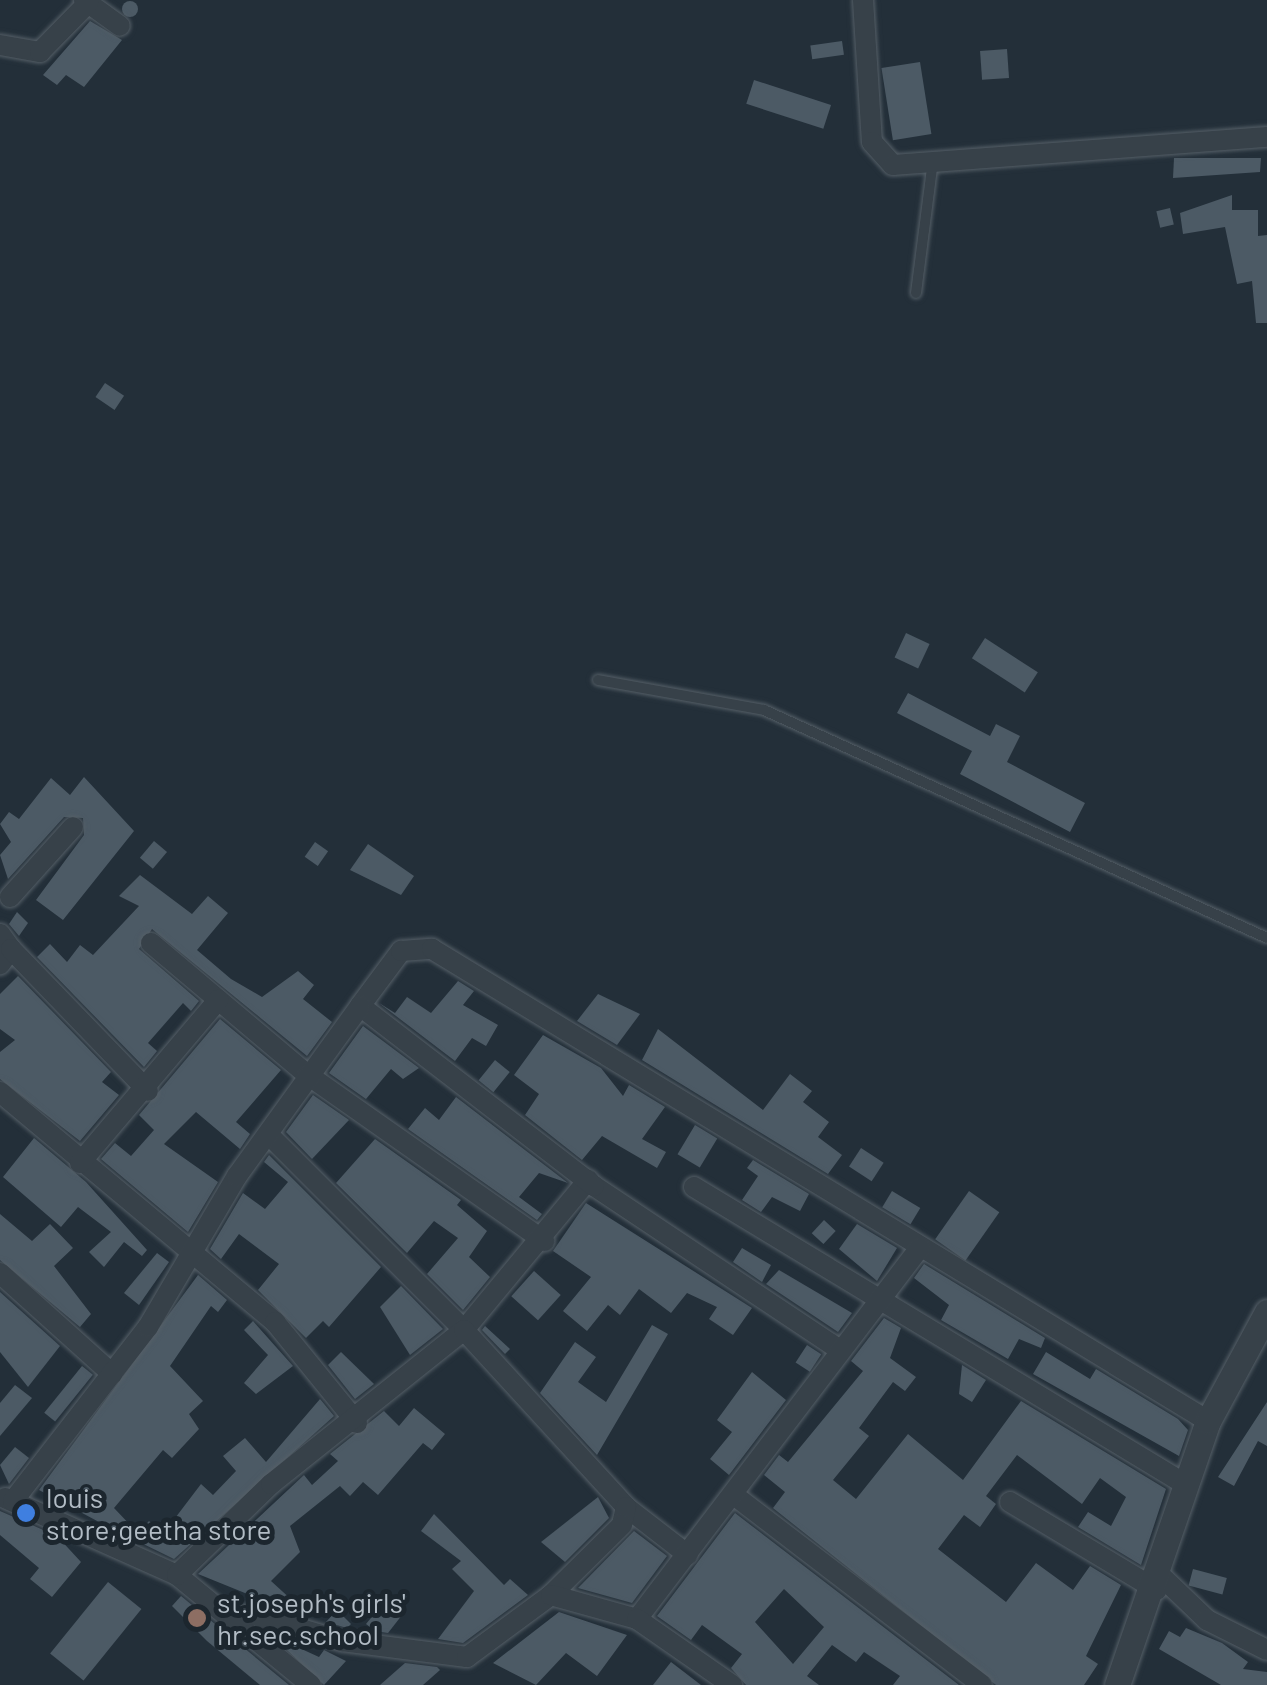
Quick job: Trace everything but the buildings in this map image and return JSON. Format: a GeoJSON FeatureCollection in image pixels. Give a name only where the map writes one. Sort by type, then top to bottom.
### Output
{"type":"FeatureCollection","features":[{"type":"Feature","properties":{"kind":"street"},"geometry":{"type":"LineString","coordinates":[[863,0],[872,142],[892,164],[932,168],[1267,137]]}},
{"type":"Feature","properties":{"kind":"street"},"geometry":{"type":"LineString","coordinates":[[0,46],[40,52],[86,2],[120,26]]}},
{"type":"Feature","properties":{"kind":"street"},"geometry":{"type":"LineString","coordinates":[[3,898],[73,827]]}},
{"type":"Feature","properties":{"kind":"street"},"geometry":{"type":"LineString","coordinates":[[151,944],[308,1075],[544,1241]]}},
{"type":"Feature","properties":{"kind":"street"},"geometry":{"type":"LineString","coordinates":[[4,949],[148,1092]]}},
{"type":"Feature","properties":{"kind":"street"},"geometry":{"type":"LineString","coordinates":[[311,1685],[178,1575],[6,1499],[112,1374],[308,1075],[400,951],[432,949],[1208,1421]]}},
{"type":"Feature","properties":{"kind":"street"},"geometry":{"type":"LineString","coordinates":[[80,1163],[148,1092],[218,1000]]}},
{"type":"Feature","properties":{"kind":"street"},"geometry":{"type":"LineString","coordinates":[[360,1006],[588,1180],[840,1350]]}},
{"type":"Feature","properties":{"kind":"street"},"geometry":{"type":"LineString","coordinates":[[0,1092],[80,1163],[194,1252],[275,1322],[356,1423]]}},
{"type":"Feature","properties":{"kind":"street"},"geometry":{"type":"LineString","coordinates":[[268,1134],[464,1330],[626,1507],[688,1555]]}},
{"type":"Feature","properties":{"kind":"street"},"geometry":{"type":"LineString","coordinates":[[178,1575],[271,1484],[356,1423],[464,1330],[544,1241],[588,1180]]}},
{"type":"Feature","properties":{"kind":"street"},"geometry":{"type":"LineString","coordinates":[[694,1187],[877,1303],[1185,1484]]}},
{"type":"Feature","properties":{"kind":"street"},"geometry":{"type":"LineString","coordinates":[[637,1619],[735,1496],[920,1247]]}},
{"type":"Feature","properties":{"kind":"street"},"geometry":{"type":"LineString","coordinates":[[0,1273],[112,1374]]}},
{"type":"Feature","properties":{"kind":"street"},"geometry":{"type":"LineString","coordinates":[[1117,1685],[1159,1583],[1185,1484],[1208,1421],[1264,1324]]}},
{"type":"Feature","properties":{"kind":"street"},"geometry":{"type":"LineString","coordinates":[[735,1496],[982,1685]]}},
{"type":"Feature","properties":{"kind":"street"},"geometry":{"type":"LineString","coordinates":[[1010,1502],[1159,1583],[1207,1620],[1267,1650]]}},
{"type":"Feature","properties":{"kind":"street"},"geometry":{"type":"LineString","coordinates":[[233,1620],[250,1614],[342,1641],[468,1657],[550,1594],[622,1525],[626,1507]]}},
{"type":"Feature","properties":{"kind":"street"},"geometry":{"type":"LineString","coordinates":[[550,1594],[637,1619],[732,1685]]}},
{"type":"Feature","properties":{"kind":"lane"},"geometry":{"type":"LineString","coordinates":[[916,293],[932,168]]}},
{"type":"Feature","properties":{"kind":"lane"},"geometry":{"type":"LineString","coordinates":[[598,680],[764,710],[1267,938]]}},
{"type":"Feature","properties":{"kind":"place","name":"louis store;geetha store"},"geometry":{"type":"Point","coordinates":[26,1513]}},
{"type":"Feature","properties":{"kind":"place","name":"st.joseph's girls' hr.sec.school"},"geometry":{"type":"Point","coordinates":[197,1618]}}]}
